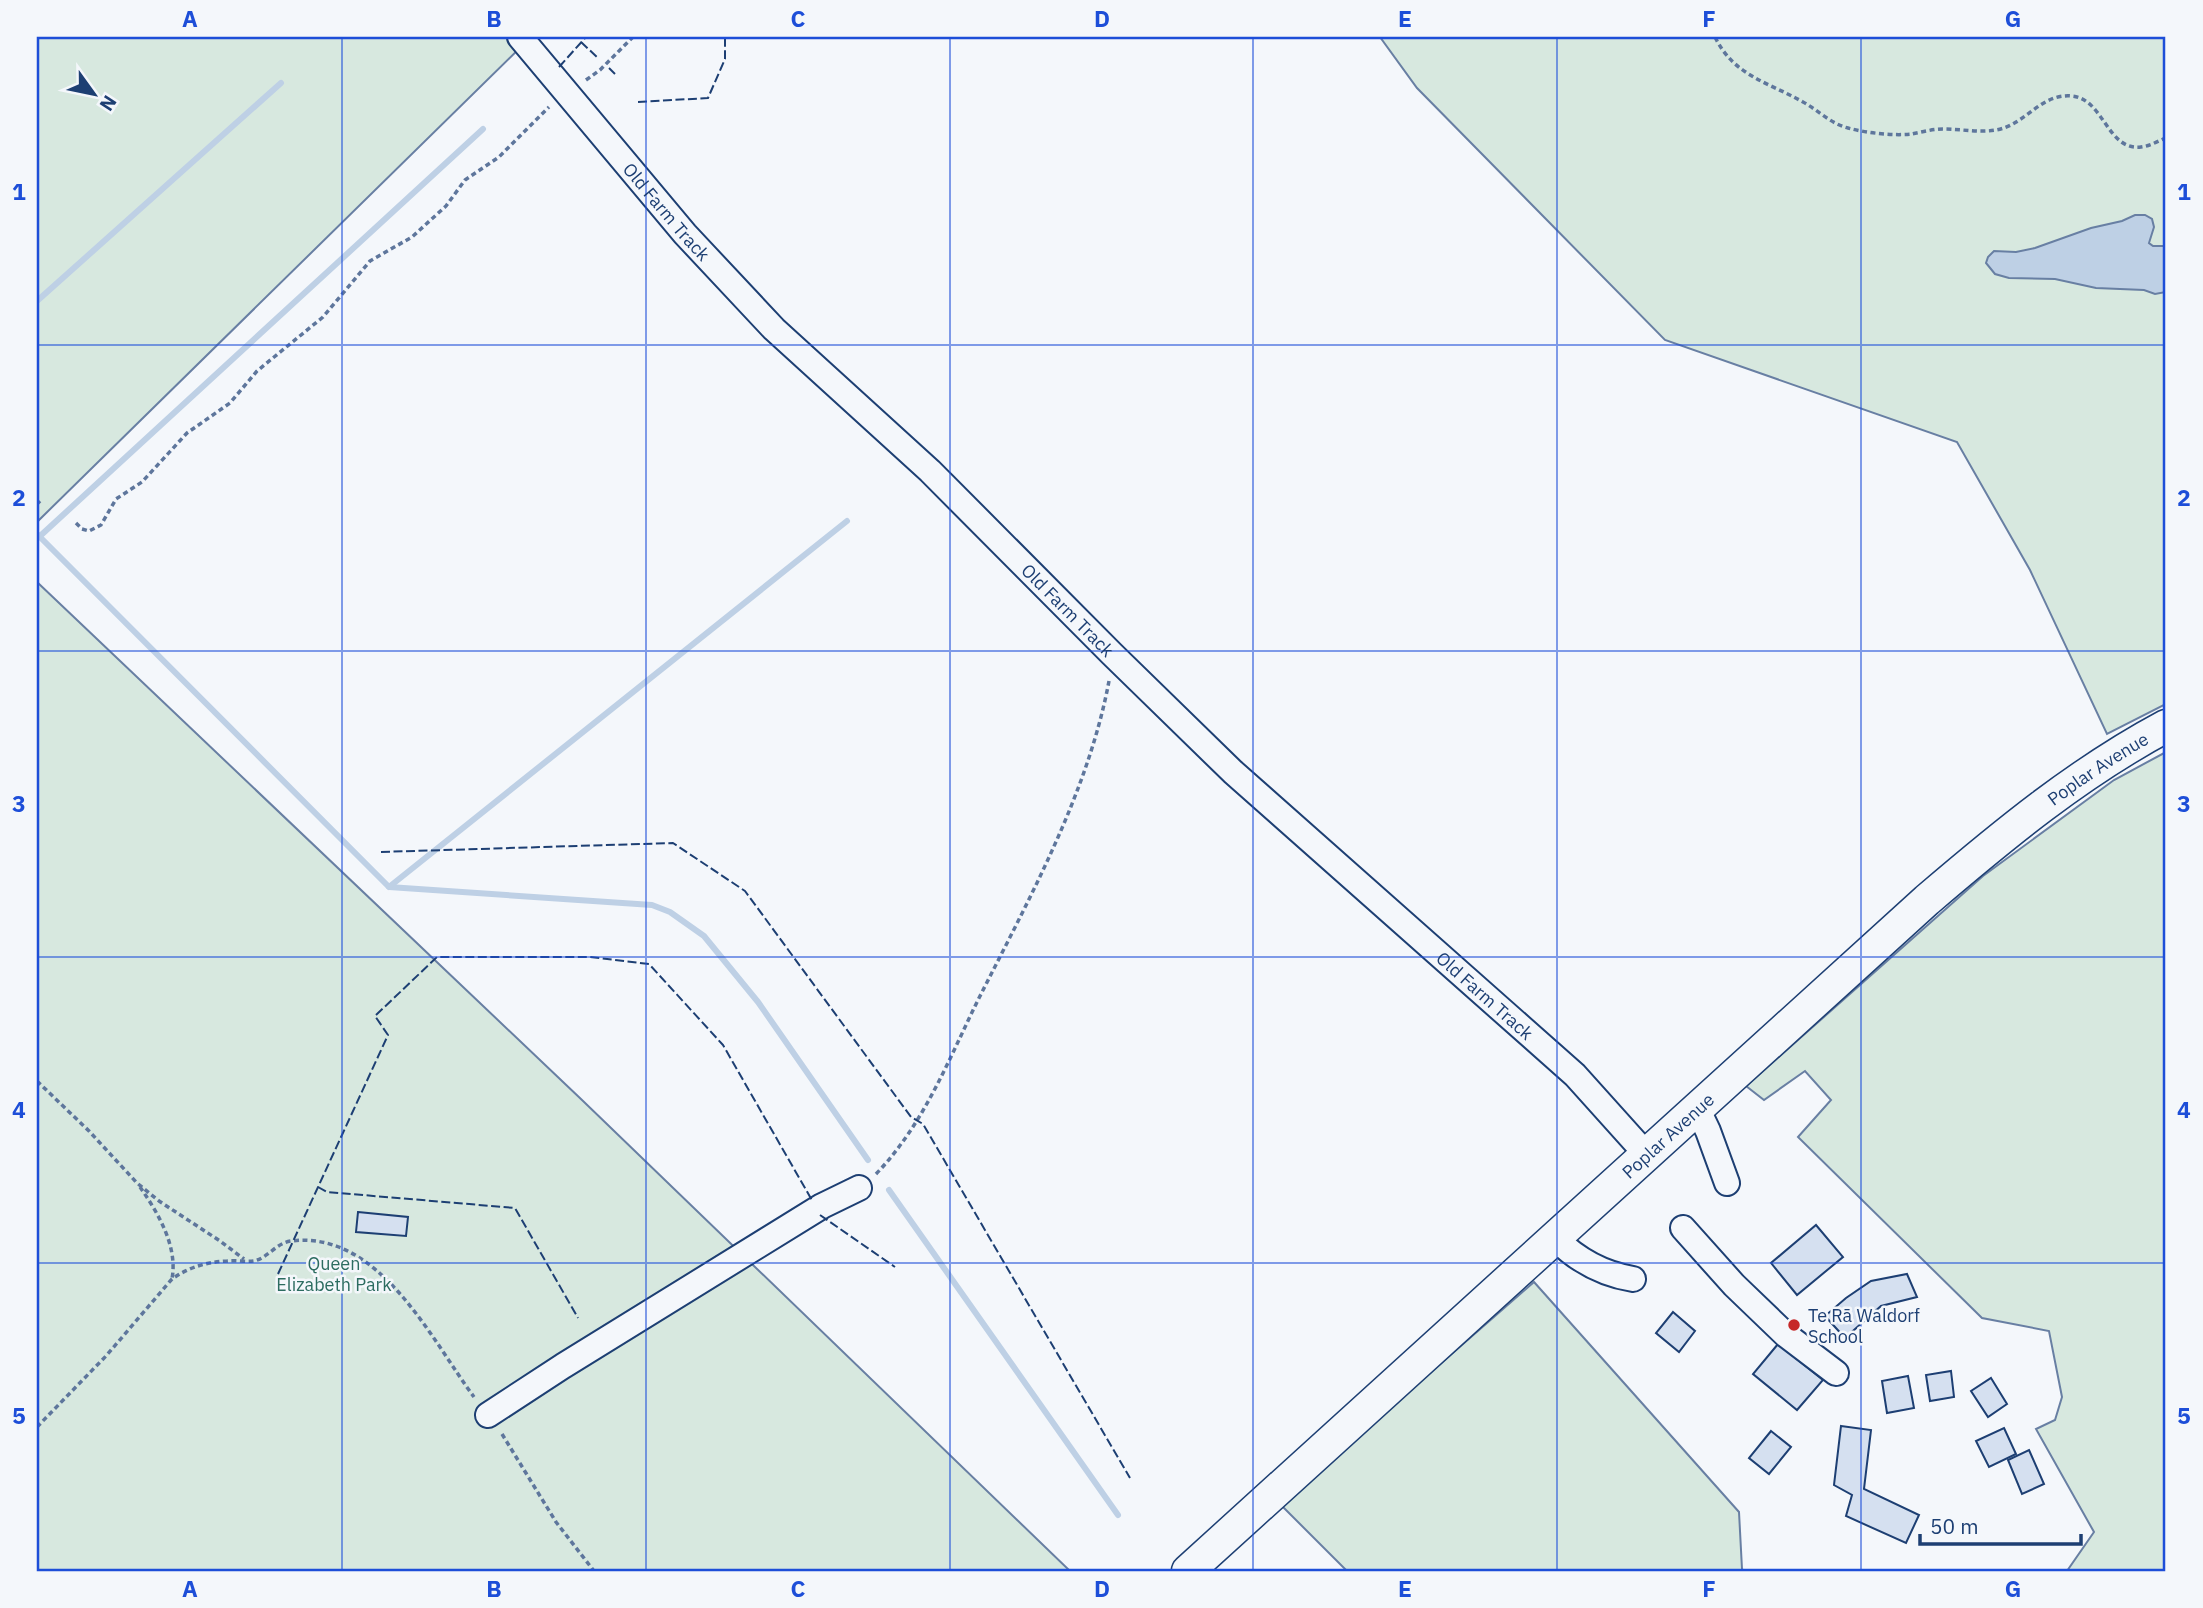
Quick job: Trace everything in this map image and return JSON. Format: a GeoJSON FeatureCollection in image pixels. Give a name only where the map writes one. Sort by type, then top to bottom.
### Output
{"type":"FeatureCollection","features":[{"type":"Feature","properties":{"kind":"main road","name":"Poplar Avenue"},"geometry":{"type":"LineString","coordinates":[[1188,1571],[1927,900],[2035,809],[2098,765],[2166,726]]}},
{"type":"Feature","properties":{"kind":"street","name":"Old Farm Track"},"geometry":{"type":"LineString","coordinates":[[520,37],[685,234],[774,329],[930,471],[1233,772],[1575,1075],[1646,1154]]}},
{"type":"Feature","properties":{"kind":"street"},"geometry":{"type":"LineString","coordinates":[[1697,1108],[1727,1183]]}},
{"type":"Feature","properties":{"kind":"street"},"geometry":{"type":"LineString","coordinates":[[488,1415],[781,1232],[859,1188]]}},
{"type":"Feature","properties":{"kind":"street"},"geometry":{"type":"LineString","coordinates":[[1683,1228],[1734,1286],[1786,1335],[1836,1373]]}},
{"type":"Feature","properties":{"kind":"street"},"geometry":{"type":"LineString","coordinates":[[1555,1238],[1572,1255],[1615,1276],[1633,1279]]}},
{"type":"Feature","properties":{"kind":"path"},"geometry":{"type":"LineString","coordinates":[[76,523],[89,531],[101,525],[116,499],[142,482],[187,433],[230,403],[257,372],[323,317],[370,261],[412,237],[446,206],[465,180],[499,157],[549,107],[600,71],[634,37]]}},
{"type":"Feature","properties":{"kind":"path"},"geometry":{"type":"LineString","coordinates":[[1715,37],[1725,55],[1748,74],[1804,102],[1834,123],[1848,128],[1910,134],[1939,129],[1996,130],[2020,121],[2045,101],[2059,96],[2074,96],[2087,102],[2114,135],[2130,146],[2139,147],[2166,138]]}},
{"type":"Feature","properties":{"kind":"path"},"geometry":{"type":"LineString","coordinates":[[859,1188],[890,1160],[928,1104],[1031,896],[1057,839],[1089,752],[1107,691],[1112,654]]}},
{"type":"Feature","properties":{"kind":"path"},"geometry":{"type":"LineString","coordinates":[[37,1082],[89,1131],[151,1202],[172,1251],[172,1279]]}},
{"type":"Feature","properties":{"kind":"path"},"geometry":{"type":"LineString","coordinates":[[137,1183],[246,1260]]}},
{"type":"Feature","properties":{"kind":"path"},"geometry":{"type":"LineString","coordinates":[[37,1427],[106,1356],[172,1279],[186,1270],[204,1264],[253,1261],[283,1243],[302,1241],[342,1249],[360,1259],[395,1286]]}},
{"type":"Feature","properties":{"kind":"green space"},"geometry":{"type":"Polygon","coordinates":[[[37,37],[531,37],[37,522],[37,37]]]}},
{"type":"Feature","properties":{"kind":"green space"},"geometry":{"type":"Polygon","coordinates":[[[1380,37],[2166,37],[2166,704],[2107,734],[2030,570],[1957,442],[1665,340],[1417,88],[1380,37]]]}},
{"type":"Feature","properties":{"kind":"green space","name":"Queen Elizabeth Park"},"geometry":{"type":"Polygon","coordinates":[[[37,582],[582,1100],[1070,1571],[37,1571],[37,582]]]}},
{"type":"Feature","properties":{"kind":"green space"},"geometry":{"type":"Polygon","coordinates":[[[2166,752],[2166,1571],[2067,1571],[2094,1532],[2036,1429],[2055,1420],[2062,1397],[2049,1331],[1982,1318],[1798,1137],[1831,1100],[1805,1071],[1764,1100],[1746,1086],[1983,876],[2114,780],[2166,752]]]}},
{"type":"Feature","properties":{"kind":"green space"},"geometry":{"type":"Polygon","coordinates":[[[1534,1282],[1739,1512],[1744,1571],[1347,1571],[1280,1504],[1534,1282]]]}},
{"type":"Feature","properties":{"kind":"water"},"geometry":{"type":"Polygon","coordinates":[[[2135,215],[2145,215],[2152,219],[2154,227],[2149,243],[2153,246],[2166,246],[2166,292],[2155,294],[2144,290],[2096,288],[2055,279],[2009,278],[1995,274],[1986,263],[1994,251],[2016,252],[2035,248],[2135,215]]]}},
{"type":"Feature","properties":{"kind":"building"},"geometry":{"type":"Polygon","coordinates":[[[358,1212],[408,1217],[406,1236],[356,1232],[358,1212]]]}},
{"type":"Feature","properties":{"kind":"building"},"geometry":{"type":"Polygon","coordinates":[[[1816,1225],[1843,1257],[1797,1295],[1771,1263],[1816,1225]]]}},
{"type":"Feature","properties":{"kind":"building"},"geometry":{"type":"Polygon","coordinates":[[[1907,1274],[1917,1297],[1881,1306],[1845,1338],[1825,1316],[1871,1281],[1907,1274]]]}},
{"type":"Feature","properties":{"kind":"building"},"geometry":{"type":"Polygon","coordinates":[[[1673,1312],[1695,1331],[1679,1352],[1656,1333],[1673,1312]]]}},
{"type":"Feature","properties":{"kind":"building"},"geometry":{"type":"Polygon","coordinates":[[[1778,1344],[1823,1380],[1797,1410],[1753,1374],[1778,1344]]]}},
{"type":"Feature","properties":{"kind":"building"},"geometry":{"type":"Polygon","coordinates":[[[1951,1371],[1954,1397],[1930,1401],[1926,1375],[1951,1371]]]}},
{"type":"Feature","properties":{"kind":"building"},"geometry":{"type":"Polygon","coordinates":[[[1908,1376],[1914,1408],[1887,1413],[1882,1381],[1908,1376]]]}},
{"type":"Feature","properties":{"kind":"building"},"geometry":{"type":"Polygon","coordinates":[[[1991,1378],[2007,1404],[1988,1417],[1971,1391],[1991,1378]]]}},
{"type":"Feature","properties":{"kind":"building"},"geometry":{"type":"Polygon","coordinates":[[[1841,1426],[1871,1430],[1864,1489],[1919,1515],[1906,1543],[1846,1516],[1852,1495],[1834,1485],[1841,1426]]]}},
{"type":"Feature","properties":{"kind":"building"},"geometry":{"type":"Polygon","coordinates":[[[2004,1428],[2016,1454],[1989,1467],[1976,1441],[2004,1428]]]}},
{"type":"Feature","properties":{"kind":"building"},"geometry":{"type":"Polygon","coordinates":[[[1771,1431],[1791,1447],[1769,1474],[1749,1458],[1771,1431]]]}},
{"type":"Feature","properties":{"kind":"building"},"geometry":{"type":"Polygon","coordinates":[[[2029,1450],[2044,1484],[2022,1494],[2008,1460],[2029,1450]]]}},
{"type":"Feature","properties":{"kind":"waterway"},"geometry":{"type":"LineString","coordinates":[[37,301],[281,83]]}},
{"type":"Feature","properties":{"kind":"waterway"},"geometry":{"type":"LineString","coordinates":[[39,537],[483,129]]}},
{"type":"Feature","properties":{"kind":"waterway"},"geometry":{"type":"LineString","coordinates":[[389,887],[847,521]]}},
{"type":"Feature","properties":{"kind":"waterway"},"geometry":{"type":"LineString","coordinates":[[37,534],[389,887],[652,905],[670,912],[704,936],[758,1002],[868,1160]]}},
{"type":"Feature","properties":{"kind":"waterway"},"geometry":{"type":"LineString","coordinates":[[889,1190],[1118,1515]]}},
{"type":"Feature","properties":{"kind":"fence"},"geometry":{"type":"LineString","coordinates":[[559,67],[586,37]]}},
{"type":"Feature","properties":{"kind":"fence"},"geometry":{"type":"LineString","coordinates":[[638,102],[708,98],[725,59],[725,37]]}},
{"type":"Feature","properties":{"kind":"fence"},"geometry":{"type":"LineString","coordinates":[[581,42],[599,59]]}},
{"type":"Feature","properties":{"kind":"fence"},"geometry":{"type":"LineString","coordinates":[[609,68],[615,74]]}},
{"type":"Feature","properties":{"kind":"fence"},"geometry":{"type":"LineString","coordinates":[[381,852],[673,843],[745,891],[911,1117],[923,1124],[1130,1478]]}},
{"type":"Feature","properties":{"kind":"fence"},"geometry":{"type":"LineString","coordinates":[[278,1274],[388,1035],[375,1016],[437,957],[590,957],[649,964],[723,1045],[813,1202]]}},
{"type":"Feature","properties":{"kind":"fence"},"geometry":{"type":"LineString","coordinates":[[318,1187],[327,1192],[515,1208],[578,1318]]}},
{"type":"Feature","properties":{"kind":"fence"},"geometry":{"type":"LineString","coordinates":[[820,1215],[895,1267]]}},
{"type":"Feature","properties":{"kind":"place","name":"Te Rā Waldorf School"},"geometry":{"type":"Point","coordinates":[1794,1325]}}]}
